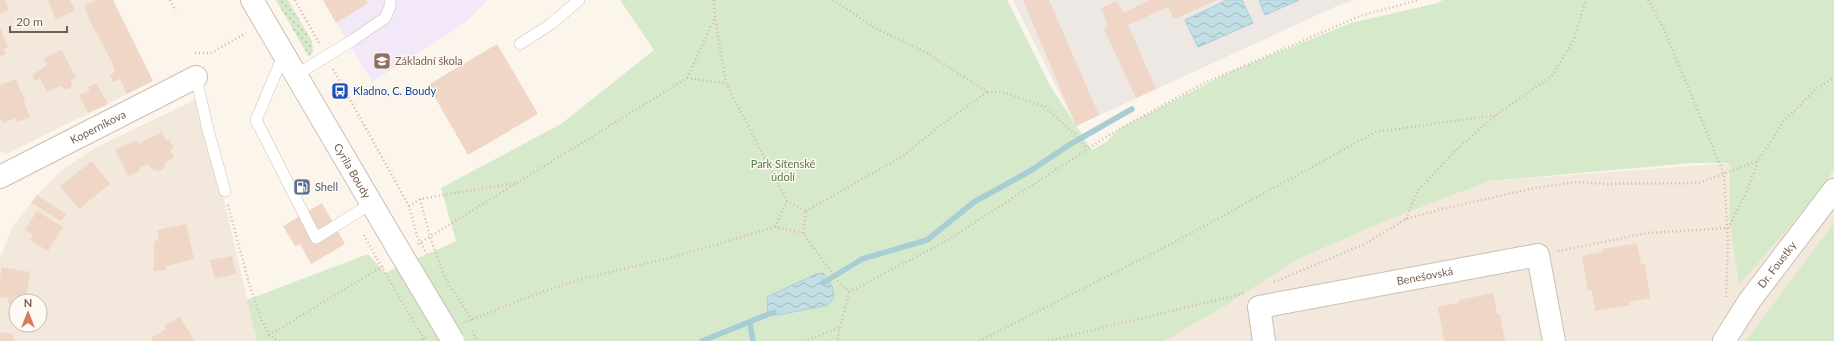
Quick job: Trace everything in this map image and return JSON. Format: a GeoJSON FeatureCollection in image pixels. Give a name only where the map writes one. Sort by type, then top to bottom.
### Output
{"type":"FeatureCollection","features":[{"type":"Feature","properties":{"kind":"street","name":"Cyrila Boudy"},"geometry":{"type":"LineString","coordinates":[[252,0],[401,251],[456,333]]}},
{"type":"Feature","properties":{"kind":"street","name":"Koperníkova"},"geometry":{"type":"LineString","coordinates":[[0,176],[196,76]]}},
{"type":"Feature","properties":{"kind":"street","name":"Dr. Foustky"},"geometry":{"type":"LineString","coordinates":[[1724,341],[1750,300],[1834,190]]}},
{"type":"Feature","properties":{"kind":"street","name":"Benešovská"},"geometry":{"type":"LineString","coordinates":[[1264,341],[1259,307],[1538,255]]}},
{"type":"Feature","properties":{"kind":"street"},"geometry":{"type":"LineString","coordinates":[[1538,255],[1554,341]]}},
{"type":"Feature","properties":{"kind":"lane"},"geometry":{"type":"LineString","coordinates":[[296,75],[327,57],[385,18],[390,7],[390,0]]}},
{"type":"Feature","properties":{"kind":"lane"},"geometry":{"type":"LineString","coordinates":[[520,44],[551,24],[579,0]]}},
{"type":"Feature","properties":{"kind":"lane"},"geometry":{"type":"LineString","coordinates":[[284,53],[256,120],[316,238],[372,203]]}},
{"type":"Feature","properties":{"kind":"lane"},"geometry":{"type":"LineString","coordinates":[[196,76],[208,130],[225,190]]}},
{"type":"Feature","properties":{"kind":"path"},"geometry":{"type":"LineString","coordinates":[[170,0],[176,11]]}},
{"type":"Feature","properties":{"kind":"path"},"geometry":{"type":"LineString","coordinates":[[295,0],[409,206],[417,236]]}},
{"type":"Feature","properties":{"kind":"path"},"geometry":{"type":"LineString","coordinates":[[714,0],[715,18],[726,83],[787,201],[806,211]]}},
{"type":"Feature","properties":{"kind":"path"},"geometry":{"type":"LineString","coordinates":[[833,0],[875,28],[928,53],[987,92],[1003,92],[1045,108],[1075,134],[1083,142],[1087,149]]}},
{"type":"Feature","properties":{"kind":"path"},"geometry":{"type":"LineString","coordinates":[[849,292],[948,240],[1114,132],[1202,84],[1360,16],[1419,0]]}},
{"type":"Feature","properties":{"kind":"path"},"geometry":{"type":"LineString","coordinates":[[1406,219],[1418,190],[1454,152],[1496,114],[1552,76],[1573,41],[1586,0]]}},
{"type":"Feature","properties":{"kind":"path"},"geometry":{"type":"LineString","coordinates":[[1648,0],[1663,27],[1724,174],[1728,228],[1726,300]]}},
{"type":"Feature","properties":{"kind":"path"},"geometry":{"type":"LineString","coordinates":[[269,335],[401,251],[430,237],[555,158],[687,78],[715,18]]}},
{"type":"Feature","properties":{"kind":"path"},"geometry":{"type":"LineString","coordinates":[[196,53],[211,53],[246,33]]}},
{"type":"Feature","properties":{"kind":"path"},"geometry":{"type":"LineString","coordinates":[[687,78],[726,83]]}},
{"type":"Feature","properties":{"kind":"path"},"geometry":{"type":"LineString","coordinates":[[1728,228],[1744,198],[1758,160],[1783,122],[1816,89],[1834,78]]}},
{"type":"Feature","properties":{"kind":"path"},"geometry":{"type":"LineString","coordinates":[[806,211],[900,158],[941,125],[987,92]]}},
{"type":"Feature","properties":{"kind":"path"},"geometry":{"type":"LineString","coordinates":[[978,341],[1173,243],[1376,132],[1496,114]]}},
{"type":"Feature","properties":{"kind":"path"},"geometry":{"type":"LineString","coordinates":[[1270,284],[1365,244],[1406,219],[1530,189],[1576,182],[1606,184],[1699,183],[1758,160]]}},
{"type":"Feature","properties":{"kind":"path"},"geometry":{"type":"LineString","coordinates":[[409,206],[420,199],[519,182]]}},
{"type":"Feature","properties":{"kind":"path"},"geometry":{"type":"LineString","coordinates":[[225,190],[249,283],[262,321],[269,335],[279,341]]}},
{"type":"Feature","properties":{"kind":"path"},"geometry":{"type":"LineString","coordinates":[[420,199],[430,237],[445,278],[472,320]]}},
{"type":"Feature","properties":{"kind":"path"},"geometry":{"type":"LineString","coordinates":[[775,227],[787,201]]}},
{"type":"Feature","properties":{"kind":"path"},"geometry":{"type":"LineString","coordinates":[[803,233],[806,211]]}},
{"type":"Feature","properties":{"kind":"path"},"geometry":{"type":"LineString","coordinates":[[456,333],[472,320],[539,293],[582,279],[677,256],[775,227],[803,233],[838,281],[849,292]]}},
{"type":"Feature","properties":{"kind":"path"},"geometry":{"type":"LineString","coordinates":[[1538,255],[1647,233],[1728,228]]}},
{"type":"Feature","properties":{"kind":"path"},"geometry":{"type":"LineString","coordinates":[[377,259],[425,341]]}},
{"type":"Feature","properties":{"kind":"path"},"geometry":{"type":"LineString","coordinates":[[1048,341],[1250,291]]}},
{"type":"Feature","properties":{"kind":"path"},"geometry":{"type":"LineString","coordinates":[[837,341],[839,328],[845,315],[849,292]]}},
{"type":"Feature","properties":{"kind":"path"},"geometry":{"type":"LineString","coordinates":[[804,341],[839,328]]}},
{"type":"Feature","properties":{"kind":"path"},"geometry":{"type":"LineString","coordinates":[[418,341],[432,334]]}},
{"type":"Feature","properties":{"kind":"shaded area"},"geometry":{"type":"Polygon","coordinates":[[[0,0],[113,0],[153,81],[9,153],[0,151],[0,0]]]}},
{"type":"Feature","properties":{"kind":"shaded area","name":"Základní škola"},"geometry":{"type":"Polygon","coordinates":[[[323,0],[488,0],[466,22],[372,82],[323,0]]]}},
{"type":"Feature","properties":{"kind":"shaded area"},"geometry":{"type":"Polygon","coordinates":[[[1013,0],[1356,0],[1339,5],[1076,126],[1013,0]]]}},
{"type":"Feature","properties":{"kind":"shaded area"},"geometry":{"type":"Polygon","coordinates":[[[195,100],[225,204],[257,341],[0,341],[0,258],[12,228],[31,203],[58,173],[95,148],[195,100]]]}},
{"type":"Feature","properties":{"kind":"shaded area"},"geometry":{"type":"Polygon","coordinates":[[[1730,163],[1834,164],[1834,341],[1160,341],[1296,260],[1383,222],[1489,181],[1730,163]]]}},
{"type":"Feature","properties":{"kind":"green space"},"geometry":{"type":"Polygon","coordinates":[[[276,0],[288,0],[312,42],[313,51],[309,57],[276,0]]]}},
{"type":"Feature","properties":{"kind":"green space","name":"Park Sítenské údolí"},"geometry":{"type":"Polygon","coordinates":[[[620,0],[1007,0],[1049,84],[1092,150],[1106,142],[1120,128],[1234,70],[1351,23],[1437,3],[1443,0],[1834,0],[1834,169],[1818,194],[1739,285],[1730,223],[1730,163],[1693,163],[1489,181],[1383,222],[1296,260],[1223,307],[1164,341],[257,341],[247,300],[368,254],[385,273],[456,241],[441,188],[561,124],[654,50],[620,0]]]}},
{"type":"Feature","properties":{"kind":"green space"},"geometry":{"type":"Polygon","coordinates":[[[1834,223],[1834,341],[1746,341],[1834,223]]]}},
{"type":"Feature","properties":{"kind":"water"},"geometry":{"type":"Polygon","coordinates":[[[1227,0],[1242,0],[1253,23],[1198,47],[1185,20],[1227,0]]]}},
{"type":"Feature","properties":{"kind":"water"},"geometry":{"type":"Polygon","coordinates":[[[1259,0],[1299,0],[1265,15],[1259,0]]]}},
{"type":"Feature","properties":{"kind":"water"},"geometry":{"type":"Polygon","coordinates":[[[823,273],[833,288],[834,297],[828,305],[768,316],[767,297],[816,274],[823,273]]]}},
{"type":"Feature","properties":{"kind":"building"},"geometry":{"type":"Polygon","coordinates":[[[0,0],[5,0],[9,10],[0,14],[0,0]]]}},
{"type":"Feature","properties":{"kind":"building"},"geometry":{"type":"Polygon","coordinates":[[[48,0],[70,0],[75,10],[56,20],[48,0]]]}},
{"type":"Feature","properties":{"kind":"building"},"geometry":{"type":"Polygon","coordinates":[[[96,0],[113,0],[153,81],[127,94],[120,79],[113,82],[110,75],[115,72],[112,62],[91,23],[84,6],[96,0]]]}},
{"type":"Feature","properties":{"kind":"building"},"geometry":{"type":"Polygon","coordinates":[[[323,0],[366,0],[368,3],[336,23],[323,0]]]}},
{"type":"Feature","properties":{"kind":"building"},"geometry":{"type":"Polygon","coordinates":[[[1023,0],[1049,0],[1099,115],[1076,126],[1023,0]]]}},
{"type":"Feature","properties":{"kind":"building"},"geometry":{"type":"Polygon","coordinates":[[[1150,0],[1217,0],[1174,19],[1168,7],[1128,25],[1156,89],[1136,98],[1104,29],[1108,26],[1101,8],[1117,1],[1123,13],[1150,0]]]}},
{"type":"Feature","properties":{"kind":"building"},"geometry":{"type":"Polygon","coordinates":[[[0,28],[8,47],[4,49],[6,54],[0,56],[0,28]]]}},
{"type":"Feature","properties":{"kind":"building"},"geometry":{"type":"Polygon","coordinates":[[[497,44],[538,114],[468,155],[428,85],[497,44]]]}},
{"type":"Feature","properties":{"kind":"building"},"geometry":{"type":"Polygon","coordinates":[[[62,50],[76,78],[71,80],[72,85],[69,89],[64,89],[60,86],[47,92],[40,78],[35,81],[32,75],[47,65],[44,58],[62,50]]]}},
{"type":"Feature","properties":{"kind":"building"},"geometry":{"type":"Polygon","coordinates":[[[16,79],[26,102],[24,102],[30,117],[17,122],[16,118],[3,123],[0,117],[0,85],[16,79]]]}},
{"type":"Feature","properties":{"kind":"building"},"geometry":{"type":"Polygon","coordinates":[[[96,83],[108,104],[88,113],[79,95],[90,90],[88,87],[96,83]]]}},
{"type":"Feature","properties":{"kind":"building"},"geometry":{"type":"Polygon","coordinates":[[[162,132],[166,141],[169,139],[173,148],[170,150],[174,158],[165,162],[164,168],[160,171],[151,169],[148,164],[139,168],[140,171],[128,176],[115,150],[137,140],[138,144],[162,132]]]}},
{"type":"Feature","properties":{"kind":"building"},"geometry":{"type":"Polygon","coordinates":[[[92,161],[110,184],[79,209],[60,186],[92,161]]]}},
{"type":"Feature","properties":{"kind":"building"},"geometry":{"type":"Polygon","coordinates":[[[37,195],[66,214],[61,221],[31,203],[37,195]]]}},
{"type":"Feature","properties":{"kind":"building"},"geometry":{"type":"Polygon","coordinates":[[[322,203],[345,244],[311,264],[300,244],[295,246],[283,226],[322,203]]]}},
{"type":"Feature","properties":{"kind":"building"},"geometry":{"type":"Polygon","coordinates":[[[37,211],[63,227],[48,251],[30,240],[33,235],[25,230],[37,211]]]}},
{"type":"Feature","properties":{"kind":"building"},"geometry":{"type":"Polygon","coordinates":[[[186,224],[194,259],[166,266],[166,270],[154,271],[154,243],[156,243],[155,240],[159,239],[157,230],[186,224]]]}},
{"type":"Feature","properties":{"kind":"building"},"geometry":{"type":"Polygon","coordinates":[[[1637,243],[1641,264],[1645,264],[1650,298],[1629,302],[1630,305],[1595,311],[1592,290],[1588,291],[1582,256],[1603,252],[1603,249],[1637,243]]]}},
{"type":"Feature","properties":{"kind":"building"},"geometry":{"type":"Polygon","coordinates":[[[232,256],[236,274],[215,278],[210,260],[232,256]]]}},
{"type":"Feature","properties":{"kind":"building"},"geometry":{"type":"Polygon","coordinates":[[[2,267],[30,272],[27,293],[8,293],[8,298],[0,297],[0,278],[2,267]]]}},
{"type":"Feature","properties":{"kind":"building"},"geometry":{"type":"Polygon","coordinates":[[[1493,293],[1497,314],[1500,314],[1505,341],[1444,341],[1438,307],[1459,303],[1459,300],[1493,293]]]}},
{"type":"Feature","properties":{"kind":"building"},"geometry":{"type":"Polygon","coordinates":[[[180,317],[195,341],[153,341],[151,338],[166,329],[164,326],[180,317]]]}},
{"type":"Feature","properties":{"kind":"building"},"geometry":{"type":"Polygon","coordinates":[[[0,332],[13,334],[13,339],[18,341],[0,341],[0,332]]]}},
{"type":"Feature","properties":{"kind":"waterway"},"geometry":{"type":"LineString","coordinates":[[823,283],[862,259],[927,240],[974,202],[1030,171],[1069,145],[1132,109]]}},
{"type":"Feature","properties":{"kind":"waterway"},"geometry":{"type":"LineString","coordinates":[[702,341],[774,312]]}},
{"type":"Feature","properties":{"kind":"waterway"},"geometry":{"type":"LineString","coordinates":[[750,323],[753,341]]}},
{"type":"Feature","properties":{"kind":"place","name":"Základní škola"},"geometry":{"type":"Point","coordinates":[382,61]}},
{"type":"Feature","properties":{"kind":"place","name":"Kladno, C. Boudy"},"geometry":{"type":"Point","coordinates":[340,91]}},
{"type":"Feature","properties":{"kind":"place","name":"Shell"},"geometry":{"type":"Point","coordinates":[302,187]}}]}
